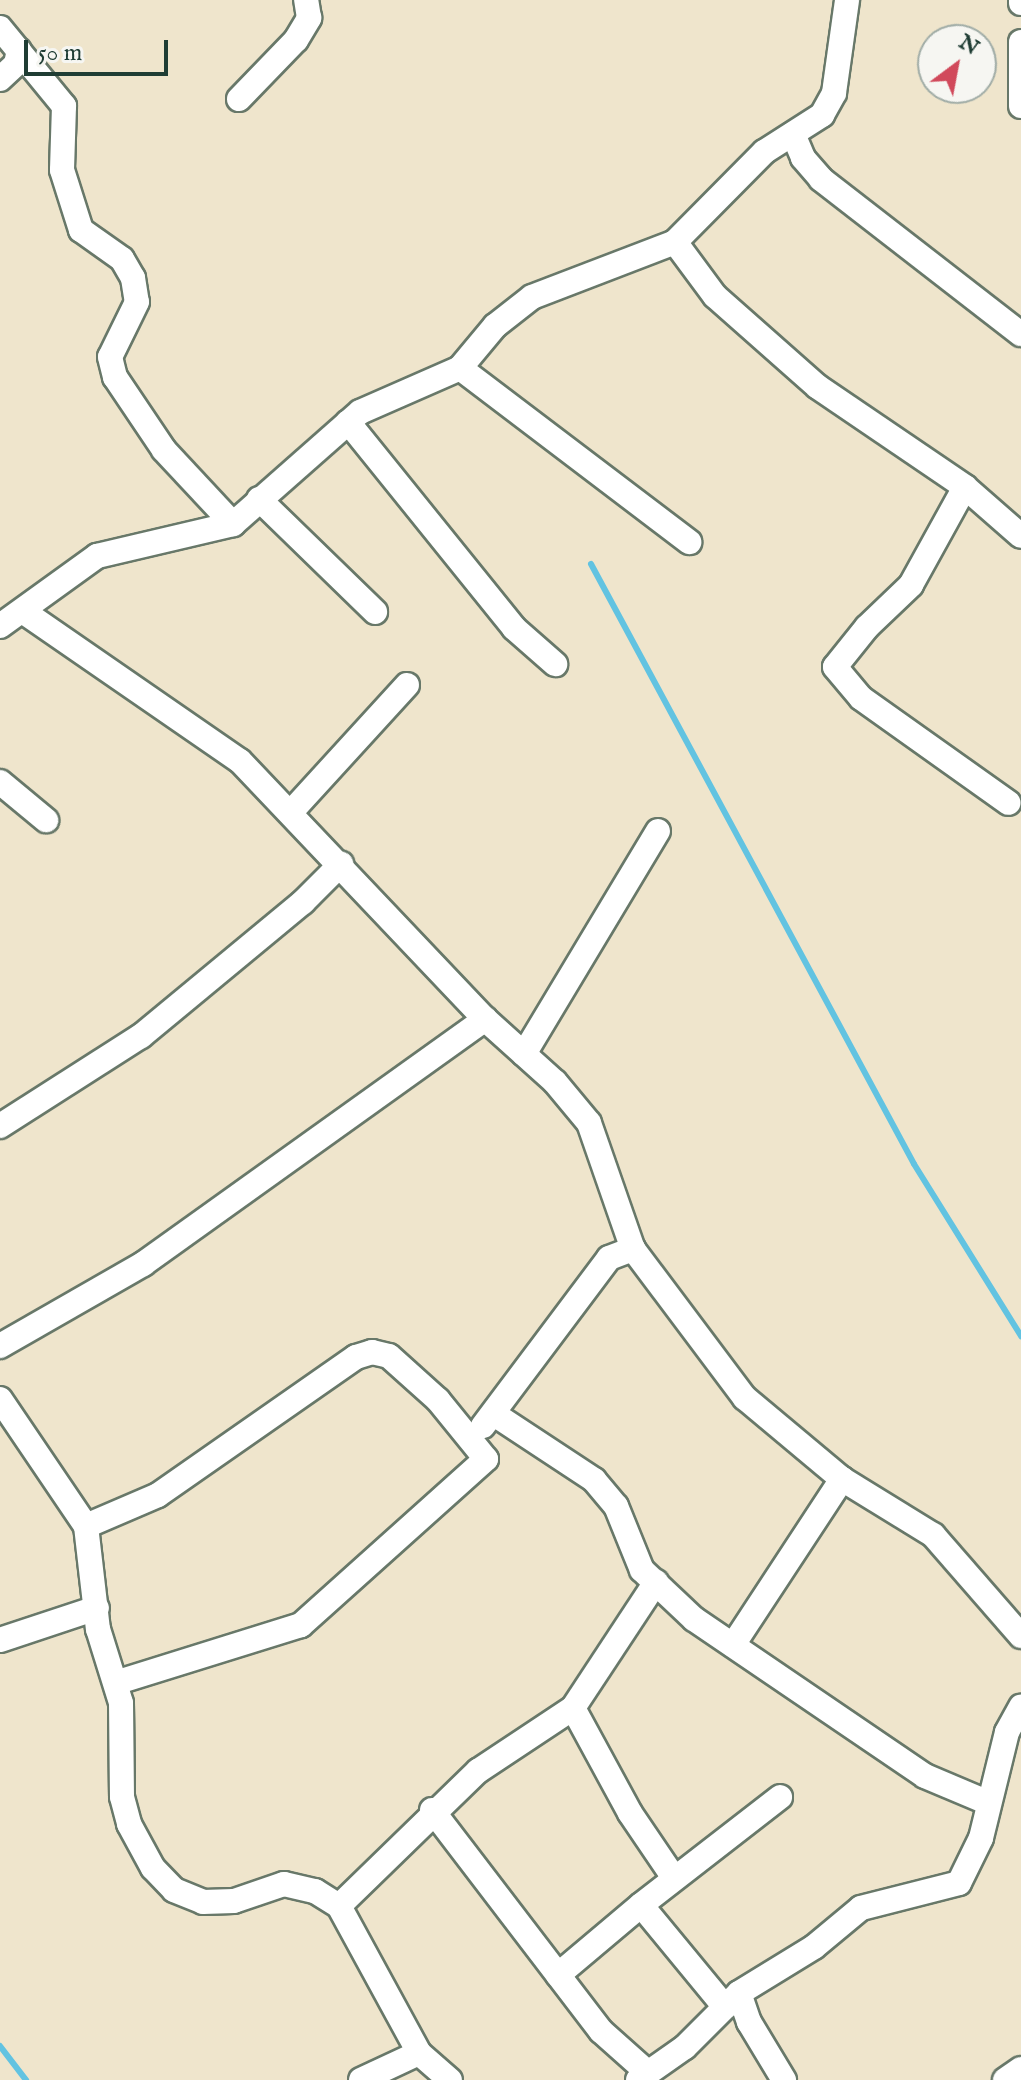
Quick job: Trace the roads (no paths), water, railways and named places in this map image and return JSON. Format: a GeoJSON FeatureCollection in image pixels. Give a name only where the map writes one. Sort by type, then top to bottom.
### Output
{"type":"FeatureCollection","features":[{"type":"Feature","properties":{"kind":"street"},"geometry":{"type":"LineString","coordinates":[[239,99],[296,40],[309,18],[306,0]]}},
{"type":"Feature","properties":{"kind":"street"},"geometry":{"type":"LineString","coordinates":[[0,626],[24,612],[71,570],[97,556],[233,524],[348,422],[377,402],[460,368],[495,326],[544,289],[675,242],[764,152],[822,115],[834,93],[847,0]]}},
{"type":"Feature","properties":{"kind":"street"},"geometry":{"type":"LineString","coordinates":[[0,28],[64,106],[62,170],[81,230],[122,259],[133,278],[137,302],[110,357],[115,377],[164,450],[233,524]]}},
{"type":"Feature","properties":{"kind":"street"},"geometry":{"type":"LineString","coordinates":[[1021,42],[1021,106]]}},
{"type":"Feature","properties":{"kind":"street"},"geometry":{"type":"LineString","coordinates":[[0,79],[16,64],[19,50]]}},
{"type":"Feature","properties":{"kind":"street"},"geometry":{"type":"LineString","coordinates":[[793,134],[803,158],[821,179],[1021,334]]}},
{"type":"Feature","properties":{"kind":"street"},"geometry":{"type":"LineString","coordinates":[[675,242],[715,296],[818,387],[965,487],[1021,536]]}},
{"type":"Feature","properties":{"kind":"street"},"geometry":{"type":"LineString","coordinates":[[460,368],[689,542]]}},
{"type":"Feature","properties":{"kind":"street"},"geometry":{"type":"LineString","coordinates":[[348,422],[514,628],[555,664]]}},
{"type":"Feature","properties":{"kind":"street"},"geometry":{"type":"LineString","coordinates":[[965,487],[911,585],[867,627],[835,667],[861,698],[1009,803]]}},
{"type":"Feature","properties":{"kind":"street"},"geometry":{"type":"LineString","coordinates":[[259,499],[375,612]]}},
{"type":"Feature","properties":{"kind":"street"},"geometry":{"type":"LineString","coordinates":[[24,612],[106,672],[194,725],[291,812],[485,1019],[576,1103],[589,1123],[633,1249],[745,1398],[842,1479],[933,1535],[1021,1636]]}},
{"type":"Feature","properties":{"kind":"street"},"geometry":{"type":"LineString","coordinates":[[291,812],[407,685]]}},
{"type":"Feature","properties":{"kind":"street"},"geometry":{"type":"LineString","coordinates":[[0,782],[46,820]]}},
{"type":"Feature","properties":{"kind":"street"},"geometry":{"type":"LineString","coordinates":[[524,1054],[658,831]]}},
{"type":"Feature","properties":{"kind":"street"},"geometry":{"type":"LineString","coordinates":[[0,1126],[141,1036],[303,902],[341,864]]}},
{"type":"Feature","properties":{"kind":"street"},"geometry":{"type":"LineString","coordinates":[[0,1346],[131,1272],[485,1019]]}},
{"type":"Feature","properties":{"kind":"street"},"geometry":{"type":"LineString","coordinates":[[471,1440],[494,1414],[609,1258],[633,1249]]}},
{"type":"Feature","properties":{"kind":"street"},"geometry":{"type":"LineString","coordinates":[[86,1526],[158,1495],[356,1357],[372,1352],[389,1356],[438,1400],[486,1459],[301,1625],[118,1682]]}},
{"type":"Feature","properties":{"kind":"street"},"geometry":{"type":"LineString","coordinates":[[0,1399],[7,1423],[86,1526],[104,1651],[118,1682],[118,1774],[125,1810],[153,1868],[174,1890],[203,1902],[234,1901],[284,1884],[315,1891],[339,1906],[419,2053],[450,2080]]}},
{"type":"Feature","properties":{"kind":"street"},"geometry":{"type":"LineString","coordinates":[[494,1414],[594,1480],[616,1506],[642,1570],[694,1619],[925,1776],[989,1803]]}},
{"type":"Feature","properties":{"kind":"street"},"geometry":{"type":"LineString","coordinates":[[733,1645],[842,1479]]}},
{"type":"Feature","properties":{"kind":"street"},"geometry":{"type":"LineString","coordinates":[[339,1906],[432,1810],[478,1771],[573,1708],[656,1582]]}},
{"type":"Feature","properties":{"kind":"street"},"geometry":{"type":"LineString","coordinates":[[0,1640],[97,1608]]}},
{"type":"Feature","properties":{"kind":"street"},"geometry":{"type":"LineString","coordinates":[[432,1810],[601,2031],[643,2076],[685,2047],[732,2000],[814,1947],[861,1908],[959,1883],[981,1838],[1007,1732],[1021,1707]]}},
{"type":"Feature","properties":{"kind":"street"},"geometry":{"type":"LineString","coordinates":[[573,1708],[630,1813],[674,1878]]}},
{"type":"Feature","properties":{"kind":"street"},"geometry":{"type":"LineString","coordinates":[[558,1975],[674,1878],[780,1797]]}},
{"type":"Feature","properties":{"kind":"street"},"geometry":{"type":"LineString","coordinates":[[641,1905],[732,2000],[784,2080]]}},
{"type":"Feature","properties":{"kind":"street"},"geometry":{"type":"LineString","coordinates":[[361,2080],[419,2053]]}},
{"type":"Feature","properties":{"kind":"street"},"geometry":{"type":"LineString","coordinates":[[1005,2080],[1021,2069]]}},
{"type":"Feature","properties":{"kind":"waterway"},"geometry":{"type":"LineString","coordinates":[[591,564],[914,1164],[1021,1336]]}},
{"type":"Feature","properties":{"kind":"waterway"},"geometry":{"type":"LineString","coordinates":[[0,2046],[26,2080]]}}]}
